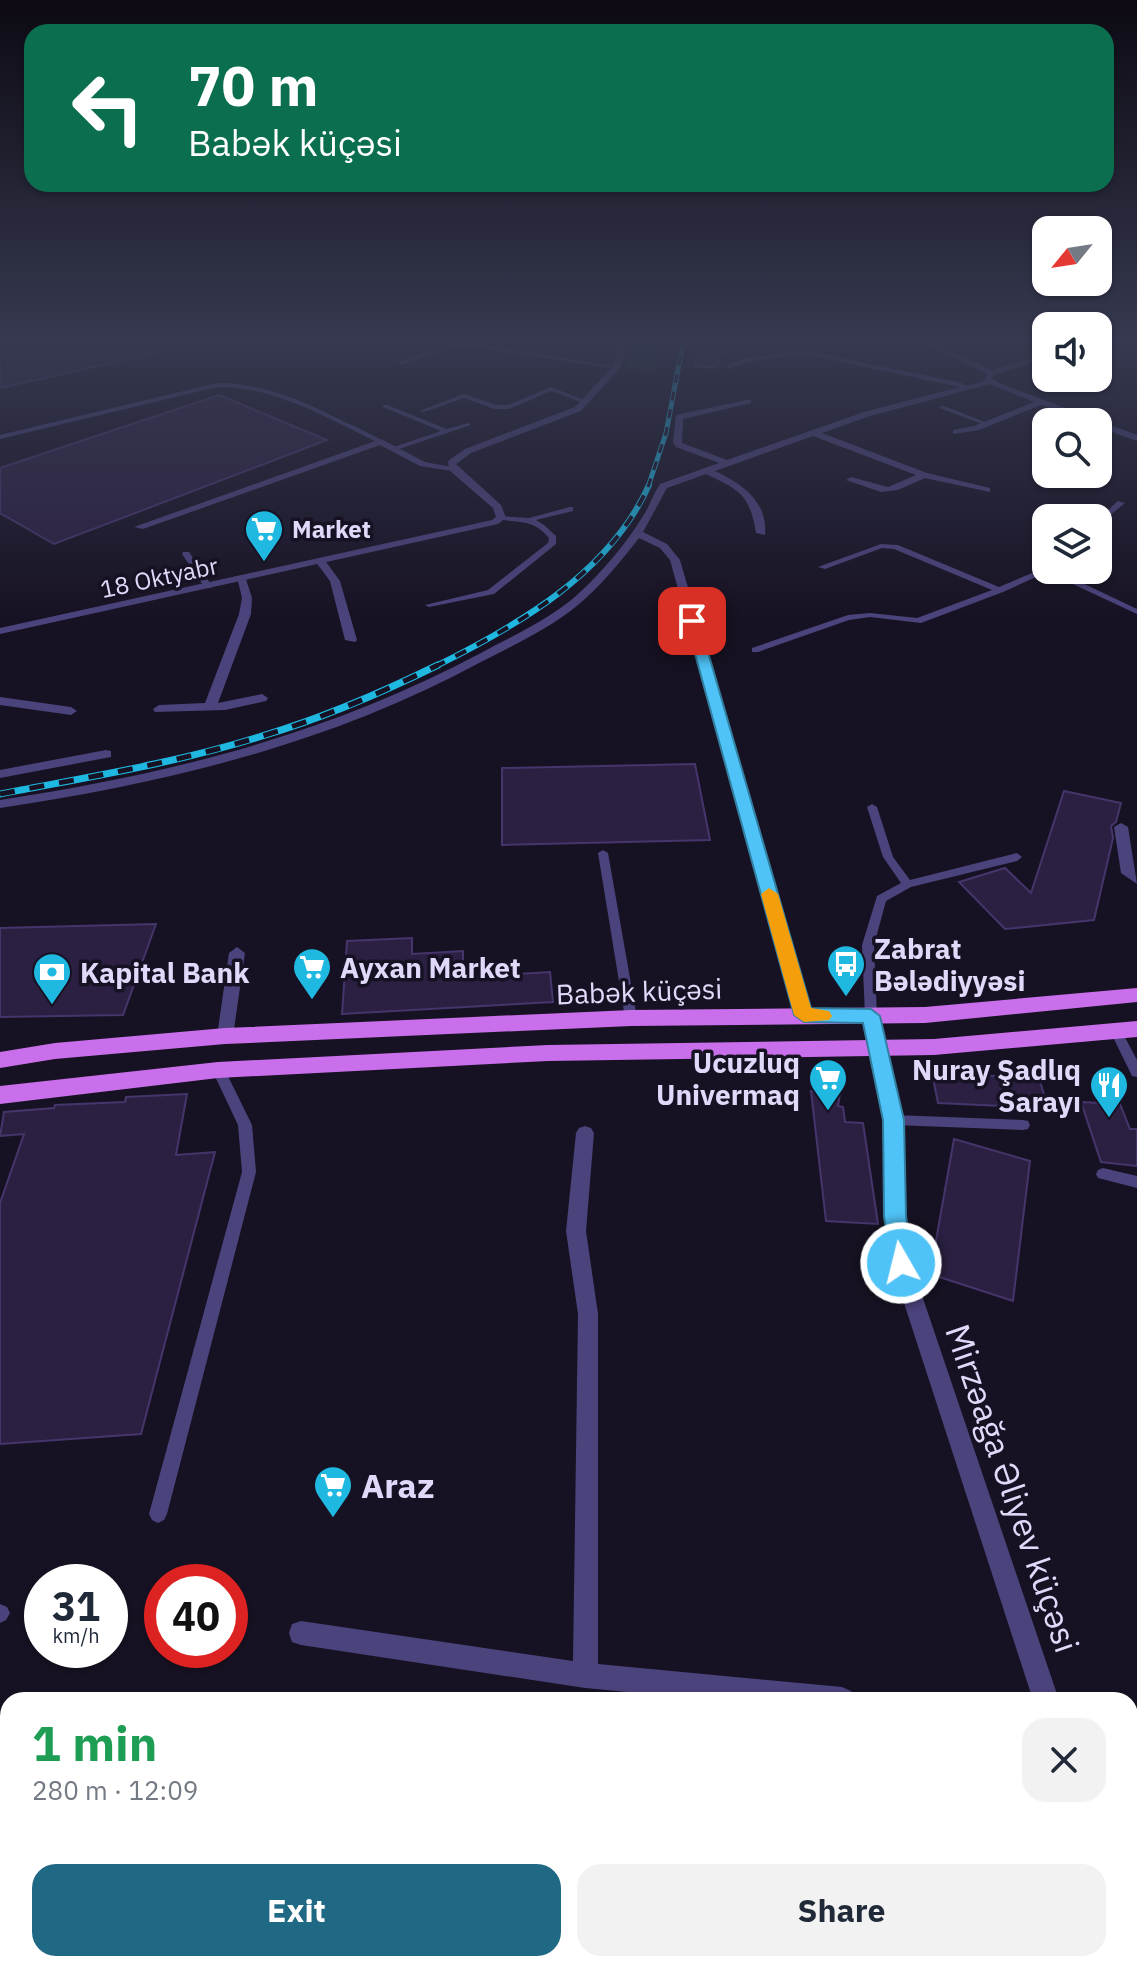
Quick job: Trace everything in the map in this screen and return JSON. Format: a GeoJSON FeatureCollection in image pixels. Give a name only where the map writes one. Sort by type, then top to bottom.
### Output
{"type":"FeatureCollection","features":[{"type":"Feature","properties":{"kind":"main road","name":"Babək küçəsi"},"geometry":{"type":"LineString","coordinates":[[0,1060],[55,1051],[225,1036],[631,1018],[871,1016],[975,1011],[1137,995]]}},
{"type":"Feature","properties":{"kind":"main road"},"geometry":{"type":"LineString","coordinates":[[0,1095],[218,1070],[548,1053],[934,1047],[1126,1030]]}},
{"type":"Feature","properties":{"kind":"street"},"geometry":{"type":"LineString","coordinates":[[452,468],[455,459],[468,451],[512,435]]}},
{"type":"Feature","properties":{"kind":"street"},"geometry":{"type":"LineString","coordinates":[[679,435],[679,445],[726,463]]}},
{"type":"Feature","properties":{"kind":"street"},"geometry":{"type":"LineString","coordinates":[[0,804],[76,794],[199,768],[273,747],[379,708],[486,655],[567,607],[597,581],[636,533],[663,486],[808,435]]}},
{"type":"Feature","properties":{"kind":"street"},"geometry":{"type":"LineString","coordinates":[[819,435],[924,475],[987,490]]}},
{"type":"Feature","properties":{"kind":"street"},"geometry":{"type":"LineString","coordinates":[[139,527],[381,442],[423,464],[452,468],[498,507],[501,518]]}},
{"type":"Feature","properties":{"kind":"street"},"geometry":{"type":"LineString","coordinates":[[706,470],[745,490],[753,498],[758,507],[761,533]]}},
{"type":"Feature","properties":{"kind":"street"},"geometry":{"type":"LineString","coordinates":[[851,480],[882,491],[893,491],[924,475]]}},
{"type":"Feature","properties":{"kind":"street","name":"18 Oktyabr"},"geometry":{"type":"LineString","coordinates":[[0,631],[476,528],[501,518]]}},
{"type":"Feature","properties":{"kind":"street"},"geometry":{"type":"LineString","coordinates":[[636,533],[661,543],[675,560],[804,1015]]}},
{"type":"Feature","properties":{"kind":"street"},"geometry":{"type":"LineString","coordinates":[[320,561],[335,581],[351,640]]}},
{"type":"Feature","properties":{"kind":"street"},"geometry":{"type":"LineString","coordinates":[[210,707],[245,614],[247,598],[241,579]]}},
{"type":"Feature","properties":{"kind":"street"},"geometry":{"type":"LineString","coordinates":[[159,709],[210,707],[262,698]]}},
{"type":"Feature","properties":{"kind":"street"},"geometry":{"type":"LineString","coordinates":[[0,701],[71,711]]}},
{"type":"Feature","properties":{"kind":"street"},"geometry":{"type":"LineString","coordinates":[[0,774],[106,754]]}},
{"type":"Feature","properties":{"kind":"street"},"geometry":{"type":"LineString","coordinates":[[1121,827],[1128,873],[1137,879]]}},
{"type":"Feature","properties":{"kind":"street"},"geometry":{"type":"LineString","coordinates":[[225,1036],[237,953]]}},
{"type":"Feature","properties":{"kind":"street","name":"Mirzəağa Əliyev küçəsi"},"geometry":{"type":"LineString","coordinates":[[871,1016],[894,1120],[895,1216],[901,1263],[1043,1692]]}},
{"type":"Feature","properties":{"kind":"street"},"geometry":{"type":"LineString","coordinates":[[585,1133],[576,1231],[588,1314],[585,1675]]}},
{"type":"Feature","properties":{"kind":"street"},"geometry":{"type":"LineString","coordinates":[[301,1633],[585,1675],[760,1692]]}},
{"type":"Feature","properties":{"kind":"lane"},"geometry":{"type":"LineString","coordinates":[[366,435],[381,442]]}},
{"type":"Feature","properties":{"kind":"lane"},"geometry":{"type":"LineString","coordinates":[[396,448],[438,435]]}},
{"type":"Feature","properties":{"kind":"lane"},"geometry":{"type":"LineString","coordinates":[[1112,511],[1121,503]]}},
{"type":"Feature","properties":{"kind":"lane"},"geometry":{"type":"LineString","coordinates":[[501,518],[532,519],[570,509]]}},
{"type":"Feature","properties":{"kind":"lane"},"geometry":{"type":"LineString","coordinates":[[429,605],[491,592],[549,548],[553,538],[532,519]]}},
{"type":"Feature","properties":{"kind":"lane"},"geometry":{"type":"LineString","coordinates":[[822,567],[881,546],[895,547],[1000,590]]}},
{"type":"Feature","properties":{"kind":"lane"},"geometry":{"type":"LineString","coordinates":[[186,554],[208,586]]}},
{"type":"Feature","properties":{"kind":"lane"},"geometry":{"type":"LineString","coordinates":[[755,650],[848,618],[870,615],[918,621],[1032,576]]}},
{"type":"Feature","properties":{"kind":"lane"},"geometry":{"type":"LineString","coordinates":[[1078,584],[1137,612]]}},
{"type":"Feature","properties":{"kind":"lane"},"geometry":{"type":"LineString","coordinates":[[872,807],[888,857],[907,884]]}},
{"type":"Feature","properties":{"kind":"lane"},"geometry":{"type":"LineString","coordinates":[[603,853],[631,1018]]}},
{"type":"Feature","properties":{"kind":"lane"},"geometry":{"type":"LineString","coordinates":[[871,1016],[868,945],[873,918],[881,899],[907,884],[1017,857]]}},
{"type":"Feature","properties":{"kind":"lane"},"geometry":{"type":"LineString","coordinates":[[1126,1030],[1137,1072]]}},
{"type":"Feature","properties":{"kind":"lane"},"geometry":{"type":"LineString","coordinates":[[158,1514],[249,1172],[245,1125],[218,1070]]}},
{"type":"Feature","properties":{"kind":"lane"},"geometry":{"type":"LineString","coordinates":[[894,1120],[1023,1125]]}},
{"type":"Feature","properties":{"kind":"lane"},"geometry":{"type":"LineString","coordinates":[[1103,1174],[1137,1182]]}},
{"type":"Feature","properties":{"kind":"building"},"geometry":{"type":"Polygon","coordinates":[[[99,435],[315,435],[327,440],[54,544],[0,513],[0,468],[99,435]]]}},
{"type":"Feature","properties":{"kind":"building"},"geometry":{"type":"Polygon","coordinates":[[[695,764],[710,840],[502,845],[502,768],[695,764]]]}},
{"type":"Feature","properties":{"kind":"building"},"geometry":{"type":"Polygon","coordinates":[[[1064,791],[1121,803],[1116,822],[1111,826],[1113,838],[1094,920],[1005,929],[959,882],[1005,868],[1031,893],[1064,791]]]}},
{"type":"Feature","properties":{"kind":"building"},"geometry":{"type":"Polygon","coordinates":[[[156,924],[123,1015],[0,1017],[0,928],[156,924]]]}},
{"type":"Feature","properties":{"kind":"building"},"geometry":{"type":"Polygon","coordinates":[[[412,938],[412,954],[463,951],[463,977],[550,972],[553,1002],[342,1014],[347,941],[412,938]]]}},
{"type":"Feature","properties":{"kind":"building"},"geometry":{"type":"Polygon","coordinates":[[[932,1073],[1039,1078],[1048,1108],[938,1103],[932,1073]]]}},
{"type":"Feature","properties":{"kind":"building"},"geometry":{"type":"Polygon","coordinates":[[[811,1091],[840,1093],[838,1106],[843,1107],[845,1122],[863,1123],[878,1224],[826,1221],[811,1091]]]}},
{"type":"Feature","properties":{"kind":"building"},"geometry":{"type":"Polygon","coordinates":[[[187,1094],[176,1155],[215,1152],[141,1434],[0,1444],[0,1203],[24,1134],[0,1136],[4,1112],[54,1108],[55,1105],[125,1102],[126,1097],[187,1094]]]}},
{"type":"Feature","properties":{"kind":"building"},"geometry":{"type":"Polygon","coordinates":[[[1081,1102],[1120,1104],[1130,1129],[1137,1129],[1137,1166],[1101,1162],[1081,1102]]]}},
{"type":"Feature","properties":{"kind":"building"},"geometry":{"type":"Polygon","coordinates":[[[954,1139],[1030,1161],[1013,1301],[930,1274],[954,1139]]]}},
{"type":"Feature","properties":{"kind":"railway"},"geometry":{"type":"LineString","coordinates":[[648,487],[665,435]]}},
{"type":"Feature","properties":{"kind":"railway"},"geometry":{"type":"LineString","coordinates":[[436,666],[497,634],[558,594],[610,545],[632,517],[648,487]]}},
{"type":"Feature","properties":{"kind":"railway"},"geometry":{"type":"LineString","coordinates":[[0,794],[132,769],[230,746],[329,713],[436,666]]}},
{"type":"Feature","properties":{"kind":"slow traffic"},"geometry":{"type":"LineString","coordinates":[[769,894],[804,1015],[823,1016]]}},
{"type":"Feature","properties":{"kind":"place","name":"Market"},"geometry":{"type":"Point","coordinates":[264,563]}},
{"type":"Feature","properties":{"kind":"place","name":"Zabrat Bәlәdiyyәsi"},"geometry":{"type":"Point","coordinates":[846,998]}},
{"type":"Feature","properties":{"kind":"place","name":"Ayxan Market"},"geometry":{"type":"Point","coordinates":[312,1001]}},
{"type":"Feature","properties":{"kind":"place","name":"Kapital Bank"},"geometry":{"type":"Point","coordinates":[52,1006]}},
{"type":"Feature","properties":{"kind":"place","name":"Ucuzluq Univermaq"},"geometry":{"type":"Point","coordinates":[828,1112]}},
{"type":"Feature","properties":{"kind":"place","name":"Nuray Şadlıq Sarayı"},"geometry":{"type":"Point","coordinates":[1109,1119]}},
{"type":"Feature","properties":{"kind":"place","name":"Araz"},"geometry":{"type":"Point","coordinates":[333,1519]}},
{"type":"Feature","properties":{"kind":"route"},"geometry":{"type":"LineString","coordinates":[[692,621],[804,1015],[871,1016],[894,1120],[895,1216],[901,1263]]}}]}
